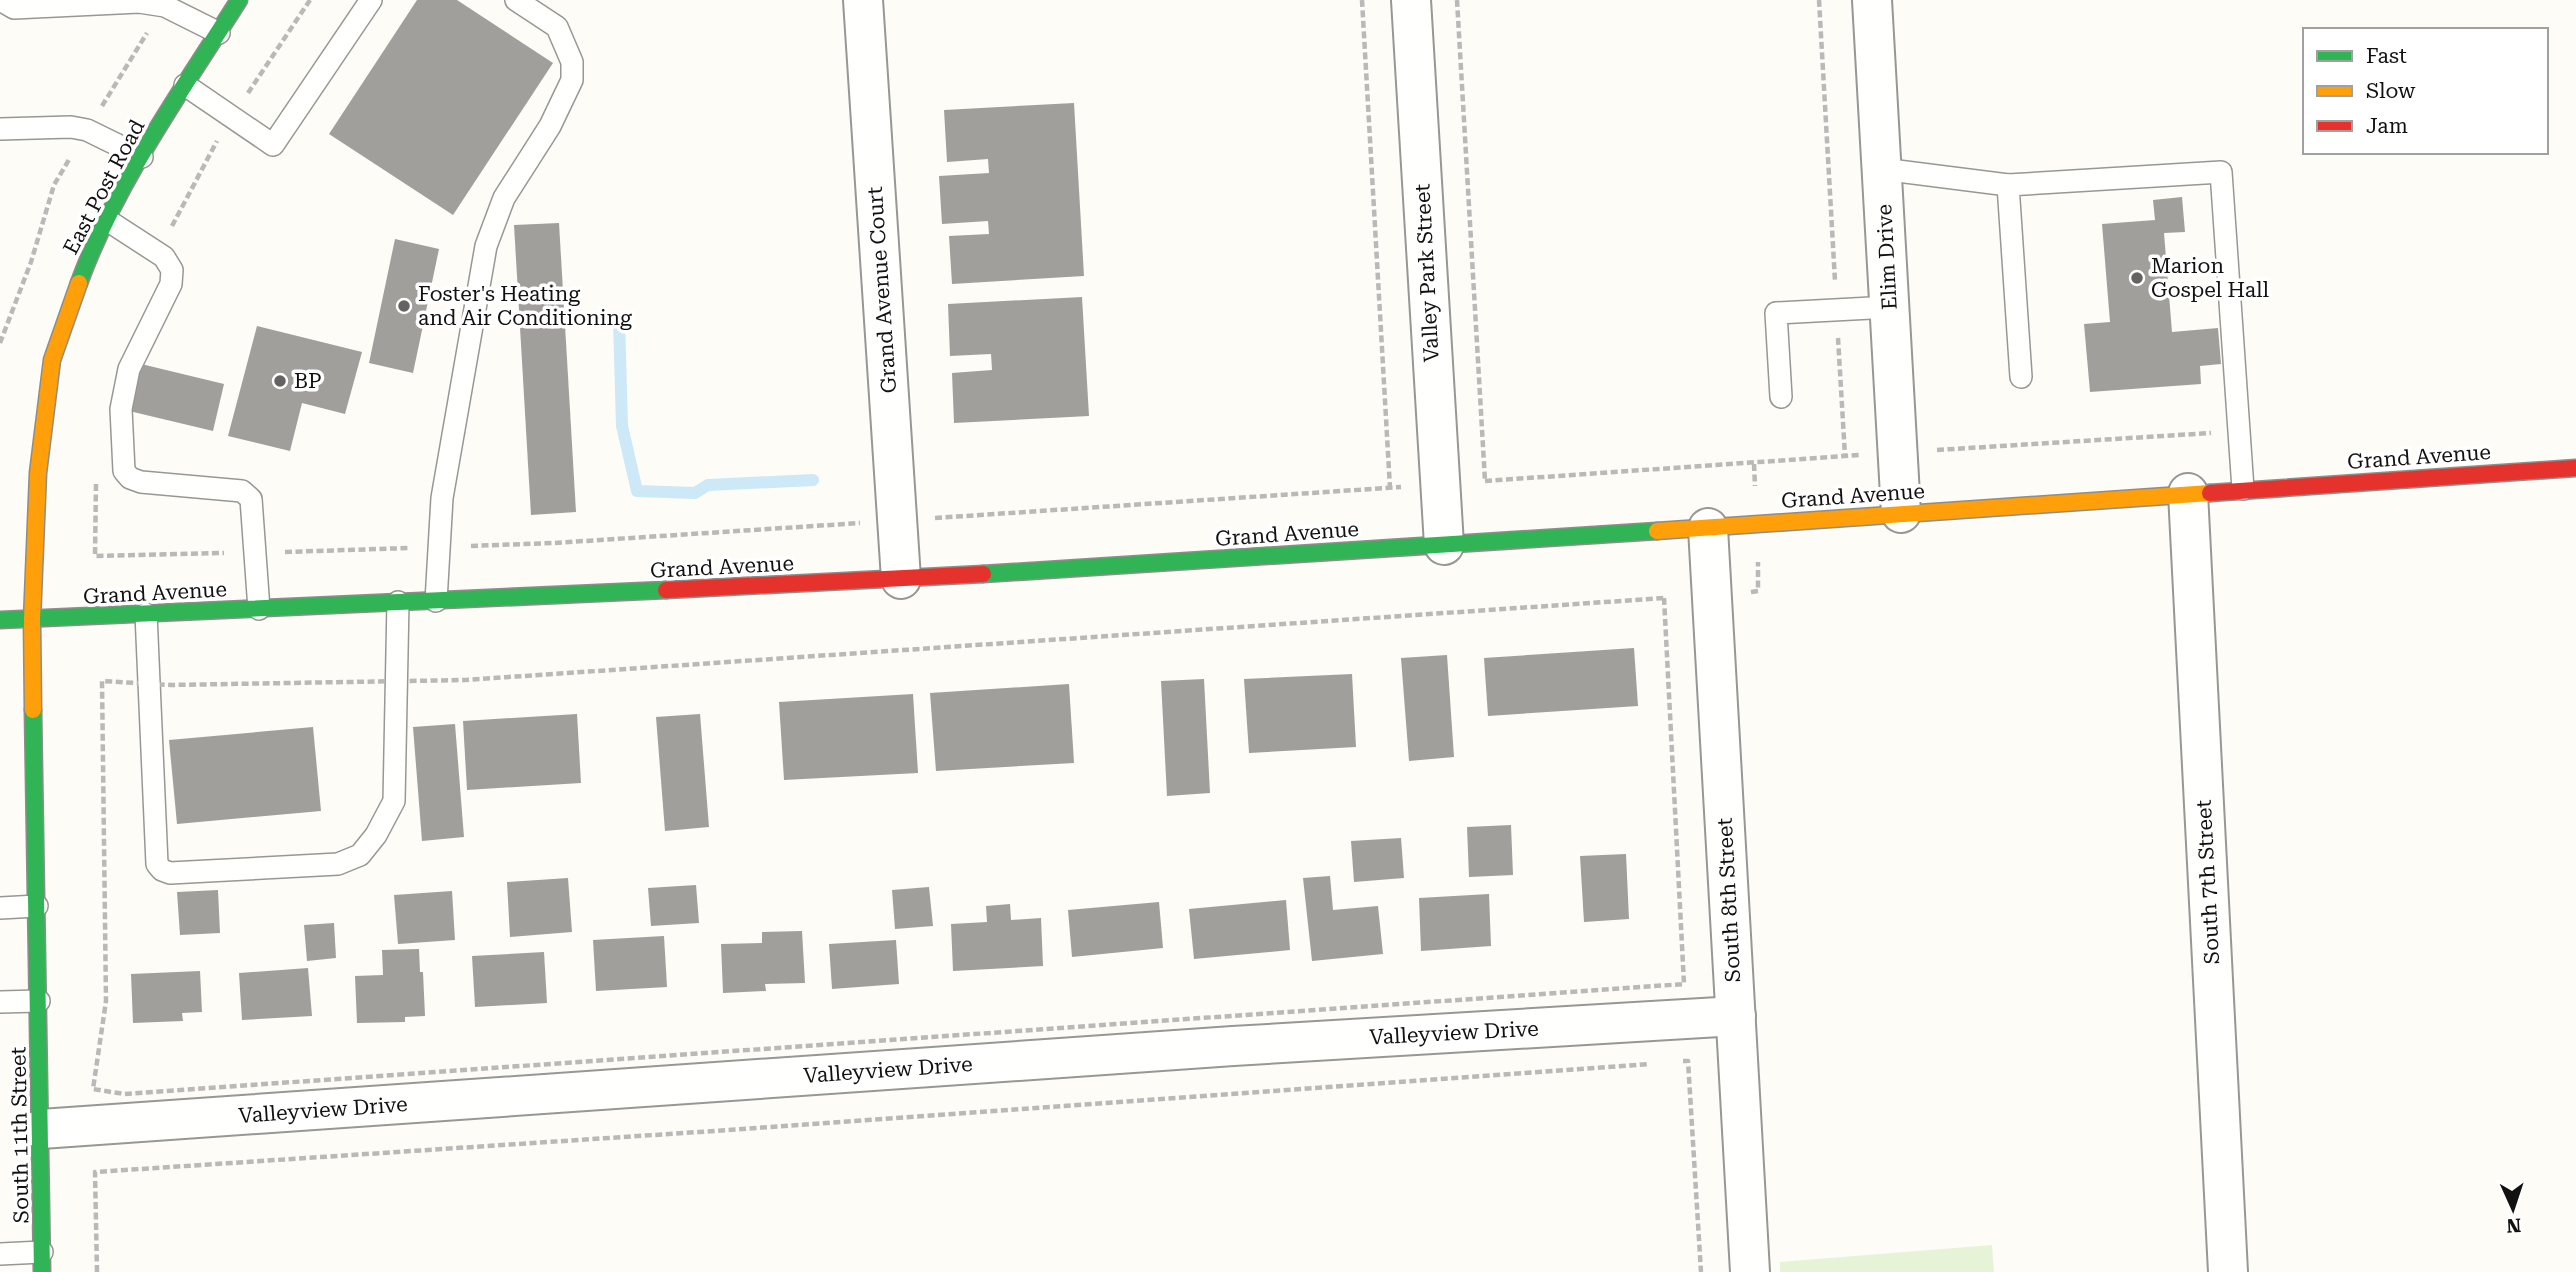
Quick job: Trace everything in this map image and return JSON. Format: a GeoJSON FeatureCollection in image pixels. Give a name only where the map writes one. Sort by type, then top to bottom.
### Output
{"type":"FeatureCollection","features":[{"type":"Feature","properties":{"kind":"street","name":"East Post Road"},"geometry":{"type":"LineString","coordinates":[[32,620],[38,473],[52,360],[93,245],[142,157],[239,0]]}},
{"type":"Feature","properties":{"kind":"street","name":"Grand Avenue Court"},"geometry":{"type":"LineString","coordinates":[[863,0],[901,579]]}},
{"type":"Feature","properties":{"kind":"street","name":"Valley Park Street"},"geometry":{"type":"LineString","coordinates":[[1411,0],[1444,545]]}},
{"type":"Feature","properties":{"kind":"street","name":"Elim Drive"},"geometry":{"type":"LineString","coordinates":[[1872,0],[1901,513]]}},
{"type":"Feature","properties":{"kind":"street","name":"Grand Avenue"},"geometry":{"type":"LineString","coordinates":[[0,620],[901,579],[1708,528],[2576,468]]}},
{"type":"Feature","properties":{"kind":"street","name":"South 7th Street"},"geometry":{"type":"LineString","coordinates":[[2188,493],[2228,1272]]}},
{"type":"Feature","properties":{"kind":"street","name":"South 8th Street"},"geometry":{"type":"LineString","coordinates":[[1708,528],[1750,1272]]}},
{"type":"Feature","properties":{"kind":"street","name":"South 11th Street"},"geometry":{"type":"LineString","coordinates":[[32,620],[42,1262]]}},
{"type":"Feature","properties":{"kind":"street","name":"Valleyview Drive"},"geometry":{"type":"LineString","coordinates":[[41,1129],[1233,1046],[1736,1016]]}},
{"type":"Feature","properties":{"kind":"lane"},"geometry":{"type":"LineString","coordinates":[[185,85],[274,145],[371,0]]}},
{"type":"Feature","properties":{"kind":"lane"},"geometry":{"type":"LineString","coordinates":[[436,601],[442,498],[486,246],[504,198],[550,126],[572,80],[572,62],[557,27],[516,0]]}},
{"type":"Feature","properties":{"kind":"lane"},"geometry":{"type":"LineString","coordinates":[[0,1],[14,8],[139,2],[165,6],[219,33]]}},
{"type":"Feature","properties":{"kind":"lane"},"geometry":{"type":"LineString","coordinates":[[0,129],[71,127],[88,130],[142,157]]}},
{"type":"Feature","properties":{"kind":"lane"},"geometry":{"type":"LineString","coordinates":[[1882,169],[2008,186],[2221,172],[2243,489]]}},
{"type":"Feature","properties":{"kind":"lane"},"geometry":{"type":"LineString","coordinates":[[2008,186],[2021,377]]}},
{"type":"Feature","properties":{"kind":"lane"},"geometry":{"type":"LineString","coordinates":[[107,220],[164,257],[172,270],[171,284],[129,369],[121,409],[124,471],[130,478],[141,482],[243,491],[251,499],[259,609]]}},
{"type":"Feature","properties":{"kind":"lane"},"geometry":{"type":"LineString","coordinates":[[1781,397],[1776,313],[1890,307]]}},
{"type":"Feature","properties":{"kind":"lane"},"geometry":{"type":"LineString","coordinates":[[146,614],[157,863],[162,870],[170,873],[338,864],[360,855],[376,835],[394,801],[398,602]]}},
{"type":"Feature","properties":{"kind":"lane"},"geometry":{"type":"LineString","coordinates":[[0,908],[37,906]]}},
{"type":"Feature","properties":{"kind":"lane"},"geometry":{"type":"LineString","coordinates":[[0,1002],[39,1002]]}},
{"type":"Feature","properties":{"kind":"lane"},"geometry":{"type":"LineString","coordinates":[[0,1254],[42,1262]]}},
{"type":"Feature","properties":{"kind":"path"},"geometry":{"type":"LineString","coordinates":[[1362,0],[1390,488]]}},
{"type":"Feature","properties":{"kind":"path"},"geometry":{"type":"LineString","coordinates":[[1457,0],[1485,481]]}},
{"type":"Feature","properties":{"kind":"path"},"geometry":{"type":"LineString","coordinates":[[1819,0],[1845,456]]}},
{"type":"Feature","properties":{"kind":"path"},"geometry":{"type":"LineString","coordinates":[[0,343],[31,262],[54,185],[165,6]]}},
{"type":"Feature","properties":{"kind":"path"},"geometry":{"type":"LineString","coordinates":[[1933,450],[2239,431]]}},
{"type":"Feature","properties":{"kind":"path"},"geometry":{"type":"LineString","coordinates":[[1476,482],[1861,455]]}},
{"type":"Feature","properties":{"kind":"path"},"geometry":{"type":"LineString","coordinates":[[95,556],[554,543],[1405,486]]}},
{"type":"Feature","properties":{"kind":"path"},"geometry":{"type":"LineString","coordinates":[[1747,592],[1758,591],[1758,551]]}},
{"type":"Feature","properties":{"kind":"path"},"geometry":{"type":"LineString","coordinates":[[1664,598],[1684,984],[124,1094],[93,1089],[106,1001],[102,681],[149,683],[466,680],[1664,598]]}},
{"type":"Feature","properties":{"kind":"path"},"geometry":{"type":"LineString","coordinates":[[1675,1062],[1688,1061],[1700,1272]]}},
{"type":"Feature","properties":{"kind":"path"},"geometry":{"type":"LineString","coordinates":[[97,1272],[95,1172],[713,1132],[1661,1063]]}},
{"type":"Feature","properties":{"kind":"green space"},"geometry":{"type":"Polygon","coordinates":[[[1992,1245],[1994,1272],[1780,1272],[1780,1262],[1992,1245]]]}},
{"type":"Feature","properties":{"kind":"building"},"geometry":{"type":"Polygon","coordinates":[[[417,0],[457,0],[553,63],[453,215],[329,134],[417,0]]]}},
{"type":"Feature","properties":{"kind":"building"},"geometry":{"type":"Polygon","coordinates":[[[1074,103],[1084,276],[952,284],[949,236],[989,234],[988,221],[942,224],[939,176],[989,173],[988,159],[947,162],[944,110],[1074,103]]]}},
{"type":"Feature","properties":{"kind":"building","name":"Marion Gospel Hall"},"geometry":{"type":"Polygon","coordinates":[[[2182,197],[2185,232],[2164,233],[2172,332],[2218,328],[2221,364],[2200,366],[2201,384],[2090,392],[2084,324],[2110,322],[2102,224],[2155,220],[2153,200],[2182,197]]]}},
{"type":"Feature","properties":{"kind":"building"},"geometry":{"type":"Polygon","coordinates":[[[559,223],[576,512],[531,515],[514,225],[559,223]]]}},
{"type":"Feature","properties":{"kind":"building","name":"Foster's Heating and Air Conditioning"},"geometry":{"type":"Polygon","coordinates":[[[395,239],[439,249],[413,373],[369,363],[395,239]]]}},
{"type":"Feature","properties":{"kind":"building"},"geometry":{"type":"Polygon","coordinates":[[[1082,297],[1089,416],[954,423],[952,373],[992,370],[991,354],[950,356],[948,304],[1082,297]]]}},
{"type":"Feature","properties":{"kind":"building"},"geometry":{"type":"Polygon","coordinates":[[[257,326],[362,352],[345,414],[302,403],[290,451],[228,436],[257,326]]]}},
{"type":"Feature","properties":{"kind":"building"},"geometry":{"type":"Polygon","coordinates":[[[137,363],[224,384],[213,431],[125,410],[137,363]]]}},
{"type":"Feature","properties":{"kind":"building"},"geometry":{"type":"Polygon","coordinates":[[[1634,648],[1638,706],[1488,716],[1484,658],[1634,648]]]}},
{"type":"Feature","properties":{"kind":"building"},"geometry":{"type":"Polygon","coordinates":[[[1447,655],[1454,757],[1409,761],[1401,658],[1447,655]]]}},
{"type":"Feature","properties":{"kind":"building"},"geometry":{"type":"Polygon","coordinates":[[[1352,674],[1356,747],[1249,753],[1244,679],[1352,674]]]}},
{"type":"Feature","properties":{"kind":"building"},"geometry":{"type":"Polygon","coordinates":[[[1204,679],[1210,793],[1167,796],[1161,681],[1204,679]]]}},
{"type":"Feature","properties":{"kind":"building"},"geometry":{"type":"Polygon","coordinates":[[[1069,684],[1074,763],[936,771],[930,693],[1069,684]]]}},
{"type":"Feature","properties":{"kind":"building"},"geometry":{"type":"Polygon","coordinates":[[[913,694],[918,773],[784,780],[779,702],[913,694]]]}},
{"type":"Feature","properties":{"kind":"building"},"geometry":{"type":"Polygon","coordinates":[[[577,714],[581,783],[467,790],[463,721],[577,714]]]}},
{"type":"Feature","properties":{"kind":"building"},"geometry":{"type":"Polygon","coordinates":[[[700,714],[709,827],[665,831],[656,717],[700,714]]]}},
{"type":"Feature","properties":{"kind":"building"},"geometry":{"type":"Polygon","coordinates":[[[455,724],[464,837],[422,841],[413,727],[455,724]]]}},
{"type":"Feature","properties":{"kind":"building"},"geometry":{"type":"Polygon","coordinates":[[[313,727],[321,811],[177,824],[169,740],[313,727]]]}},
{"type":"Feature","properties":{"kind":"building"},"geometry":{"type":"Polygon","coordinates":[[[1511,825],[1513,875],[1469,877],[1467,827],[1511,825]]]}},
{"type":"Feature","properties":{"kind":"building"},"geometry":{"type":"Polygon","coordinates":[[[1401,838],[1404,878],[1354,882],[1351,841],[1401,838]]]}},
{"type":"Feature","properties":{"kind":"building"},"geometry":{"type":"Polygon","coordinates":[[[1626,854],[1629,919],[1584,922],[1580,856],[1626,854]]]}},
{"type":"Feature","properties":{"kind":"building"},"geometry":{"type":"Polygon","coordinates":[[[1330,876],[1333,910],[1378,906],[1383,954],[1312,961],[1303,878],[1330,876]]]}},
{"type":"Feature","properties":{"kind":"building"},"geometry":{"type":"Polygon","coordinates":[[[568,878],[572,932],[510,937],[507,882],[568,878]]]}},
{"type":"Feature","properties":{"kind":"building"},"geometry":{"type":"Polygon","coordinates":[[[696,885],[699,923],[651,926],[648,888],[696,885]]]}},
{"type":"Feature","properties":{"kind":"building"},"geometry":{"type":"Polygon","coordinates":[[[929,887],[933,926],[895,929],[892,890],[929,887]]]}},
{"type":"Feature","properties":{"kind":"building"},"geometry":{"type":"Polygon","coordinates":[[[218,890],[220,933],[180,935],[177,892],[218,890]]]}},
{"type":"Feature","properties":{"kind":"building"},"geometry":{"type":"Polygon","coordinates":[[[452,891],[455,940],[398,944],[394,895],[452,891]]]}},
{"type":"Feature","properties":{"kind":"building"},"geometry":{"type":"Polygon","coordinates":[[[1489,894],[1491,946],[1421,951],[1419,898],[1489,894]]]}},
{"type":"Feature","properties":{"kind":"building"},"geometry":{"type":"Polygon","coordinates":[[[1286,900],[1290,950],[1194,959],[1189,909],[1286,900]]]}},
{"type":"Feature","properties":{"kind":"building"},"geometry":{"type":"Polygon","coordinates":[[[1159,902],[1163,948],[1072,957],[1068,910],[1159,902]]]}},
{"type":"Feature","properties":{"kind":"building"},"geometry":{"type":"Polygon","coordinates":[[[1010,904],[1011,920],[1041,918],[1043,966],[953,971],[951,924],[987,922],[986,906],[1010,904]]]}},
{"type":"Feature","properties":{"kind":"building"},"geometry":{"type":"Polygon","coordinates":[[[334,923],[336,958],[307,961],[304,925],[334,923]]]}},
{"type":"Feature","properties":{"kind":"building"},"geometry":{"type":"Polygon","coordinates":[[[802,931],[805,983],[765,984],[766,991],[723,993],[721,944],[762,943],[762,932],[802,931]]]}},
{"type":"Feature","properties":{"kind":"building"},"geometry":{"type":"Polygon","coordinates":[[[664,936],[667,987],[596,991],[593,940],[664,936]]]}},
{"type":"Feature","properties":{"kind":"building"},"geometry":{"type":"Polygon","coordinates":[[[896,940],[899,984],[832,989],[829,944],[896,940]]]}},
{"type":"Feature","properties":{"kind":"building"},"geometry":{"type":"Polygon","coordinates":[[[419,949],[425,1016],[405,1017],[405,1022],[357,1023],[355,976],[383,975],[382,950],[419,949]]]}},
{"type":"Feature","properties":{"kind":"building"},"geometry":{"type":"Polygon","coordinates":[[[544,952],[547,1003],[475,1007],[472,956],[544,952]]]}},
{"type":"Feature","properties":{"kind":"building"},"geometry":{"type":"Polygon","coordinates":[[[308,968],[312,1016],[242,1020],[239,973],[308,968]]]}},
{"type":"Feature","properties":{"kind":"building"},"geometry":{"type":"Polygon","coordinates":[[[200,971],[202,1012],[182,1013],[183,1021],[133,1023],[131,974],[200,971]]]}},
{"type":"Feature","properties":{"kind":"waterway"},"geometry":{"type":"LineString","coordinates":[[619,320],[622,426],[637,491],[695,493],[708,485],[813,480]]}},
{"type":"Feature","properties":{"kind":"traffic: fast"},"geometry":{"type":"LineString","coordinates":[[79,283],[111,210],[131,173],[239,0]]}},
{"type":"Feature","properties":{"kind":"traffic: fast"},"geometry":{"type":"LineString","coordinates":[[983,574],[1657,531]]}},
{"type":"Feature","properties":{"kind":"traffic: fast"},"geometry":{"type":"LineString","coordinates":[[0,620],[666,590]]}},
{"type":"Feature","properties":{"kind":"traffic: fast"},"geometry":{"type":"LineString","coordinates":[[33,710],[42,1272]]}},
{"type":"Feature","properties":{"kind":"traffic: slow"},"geometry":{"type":"LineString","coordinates":[[33,710],[32,620],[38,473],[52,360],[79,283]]}},
{"type":"Feature","properties":{"kind":"traffic: slow"},"geometry":{"type":"LineString","coordinates":[[1657,531],[2210,493]]}},
{"type":"Feature","properties":{"kind":"traffic: jam"},"geometry":{"type":"LineString","coordinates":[[2210,493],[2576,468]]}},
{"type":"Feature","properties":{"kind":"traffic: jam"},"geometry":{"type":"LineString","coordinates":[[666,590],[983,574]]}},
{"type":"Feature","properties":{"kind":"place","name":"Marion Gospel Hall"},"geometry":{"type":"Point","coordinates":[2137,278]}},
{"type":"Feature","properties":{"kind":"place","name":"Foster's Heating and Air Conditioning"},"geometry":{"type":"Point","coordinates":[404,306]}},
{"type":"Feature","properties":{"kind":"place","name":"BP"},"geometry":{"type":"Point","coordinates":[280,381]}}]}
